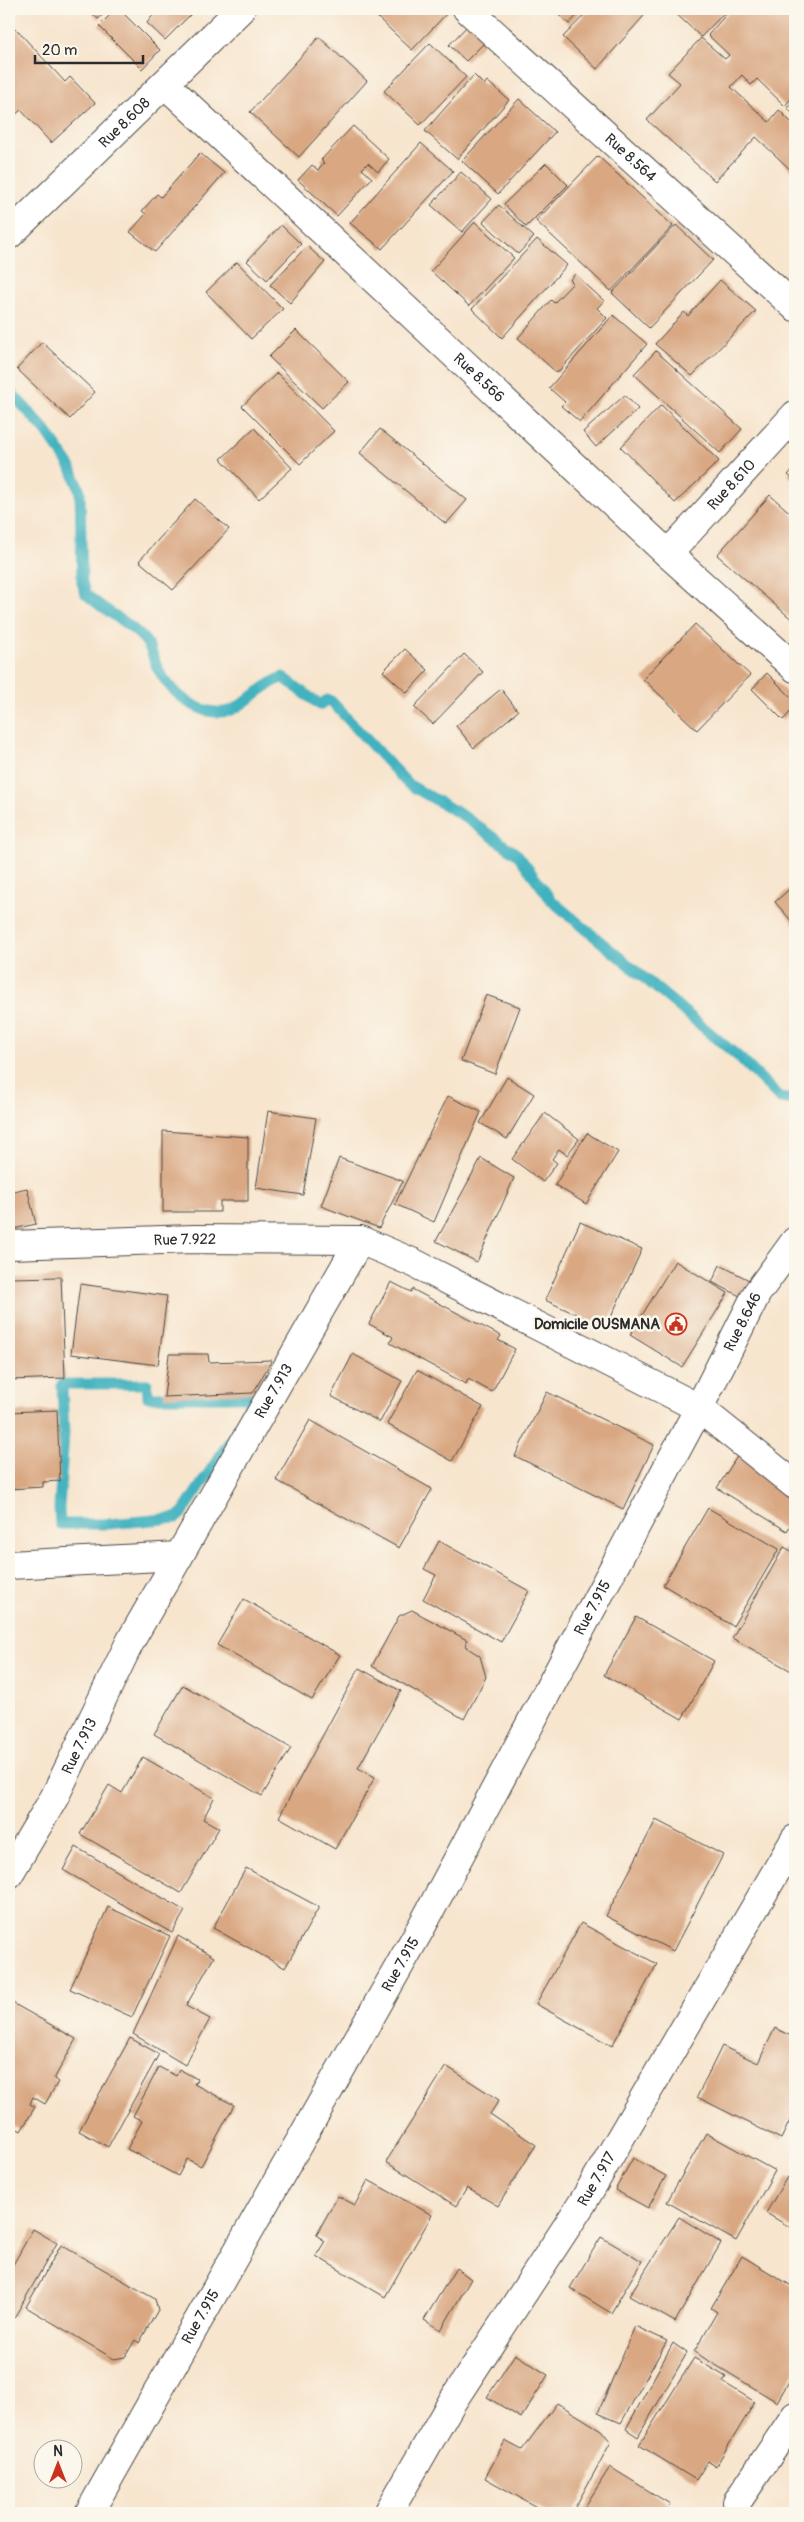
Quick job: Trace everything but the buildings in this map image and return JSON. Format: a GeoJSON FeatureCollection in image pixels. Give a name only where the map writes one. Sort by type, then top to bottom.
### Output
{"type":"FeatureCollection","features":[{"type":"Feature","properties":{"kind":"street","name":"Rue 8.608"},"geometry":{"type":"LineString","coordinates":[[9,235],[241,9]]}},
{"type":"Feature","properties":{"kind":"street","name":"Rue 8.564"},"geometry":{"type":"LineString","coordinates":[[467,9],[795,307]]}},
{"type":"Feature","properties":{"kind":"street","name":"Rue 8.566"},"geometry":{"type":"LineString","coordinates":[[165,84],[668,554],[795,668]]}},
{"type":"Feature","properties":{"kind":"street","name":"Rue 8.610"},"geometry":{"type":"LineString","coordinates":[[668,554],[795,415]]}},
{"type":"Feature","properties":{"kind":"street","name":"Rue 7.922"},"geometry":{"type":"LineString","coordinates":[[9,1245],[194,1239],[360,1240]]}},
{"type":"Feature","properties":{"kind":"street"},"geometry":{"type":"LineString","coordinates":[[360,1240],[414,1262],[699,1408],[795,1485]]}},
{"type":"Feature","properties":{"kind":"street","name":"Rue 7.913"},"geometry":{"type":"LineString","coordinates":[[9,1874],[54,1798],[131,1640],[360,1240]]}},
{"type":"Feature","properties":{"kind":"street","name":"Rue 8.646"},"geometry":{"type":"LineString","coordinates":[[699,1408],[757,1293],[795,1241]]}},
{"type":"Feature","properties":{"kind":"street","name":"Rue 7.915"},"geometry":{"type":"LineString","coordinates":[[89,2513],[422,1926],[699,1408]]}},
{"type":"Feature","properties":{"kind":"street"},"geometry":{"type":"LineString","coordinates":[[9,1565],[179,1556]]}},
{"type":"Feature","properties":{"kind":"street","name":"Rue 7.917"},"geometry":{"type":"LineString","coordinates":[[388,2513],[452,2402],[583,2202],[795,1838]]}},
{"type":"Feature","properties":{"kind":"street"},"geometry":{"type":"LineString","coordinates":[[737,2502],[795,2416]]}},
{"type":"Feature","properties":{"kind":"waterway"},"geometry":{"type":"LineString","coordinates":[[9,390],[46,431],[70,466],[80,491],[82,583],[86,594],[143,638],[158,669],[179,695],[197,707],[208,711],[229,711],[283,677],[320,705],[327,700],[331,701],[408,784],[462,815],[518,855],[552,901],[740,1058],[780,1098],[795,1100]]}},
{"type":"Feature","properties":{"kind":"waterway"},"geometry":{"type":"LineString","coordinates":[[62,1384],[147,1384],[148,1397],[253,1397],[239,1427],[183,1512],[176,1518],[108,1524],[60,1524],[59,1508],[64,1433],[62,1384]]}},
{"type":"Feature","properties":{"kind":"place","name":"Domicile OUSMANA"},"geometry":{"type":"Point","coordinates":[676,1324]}}]}
